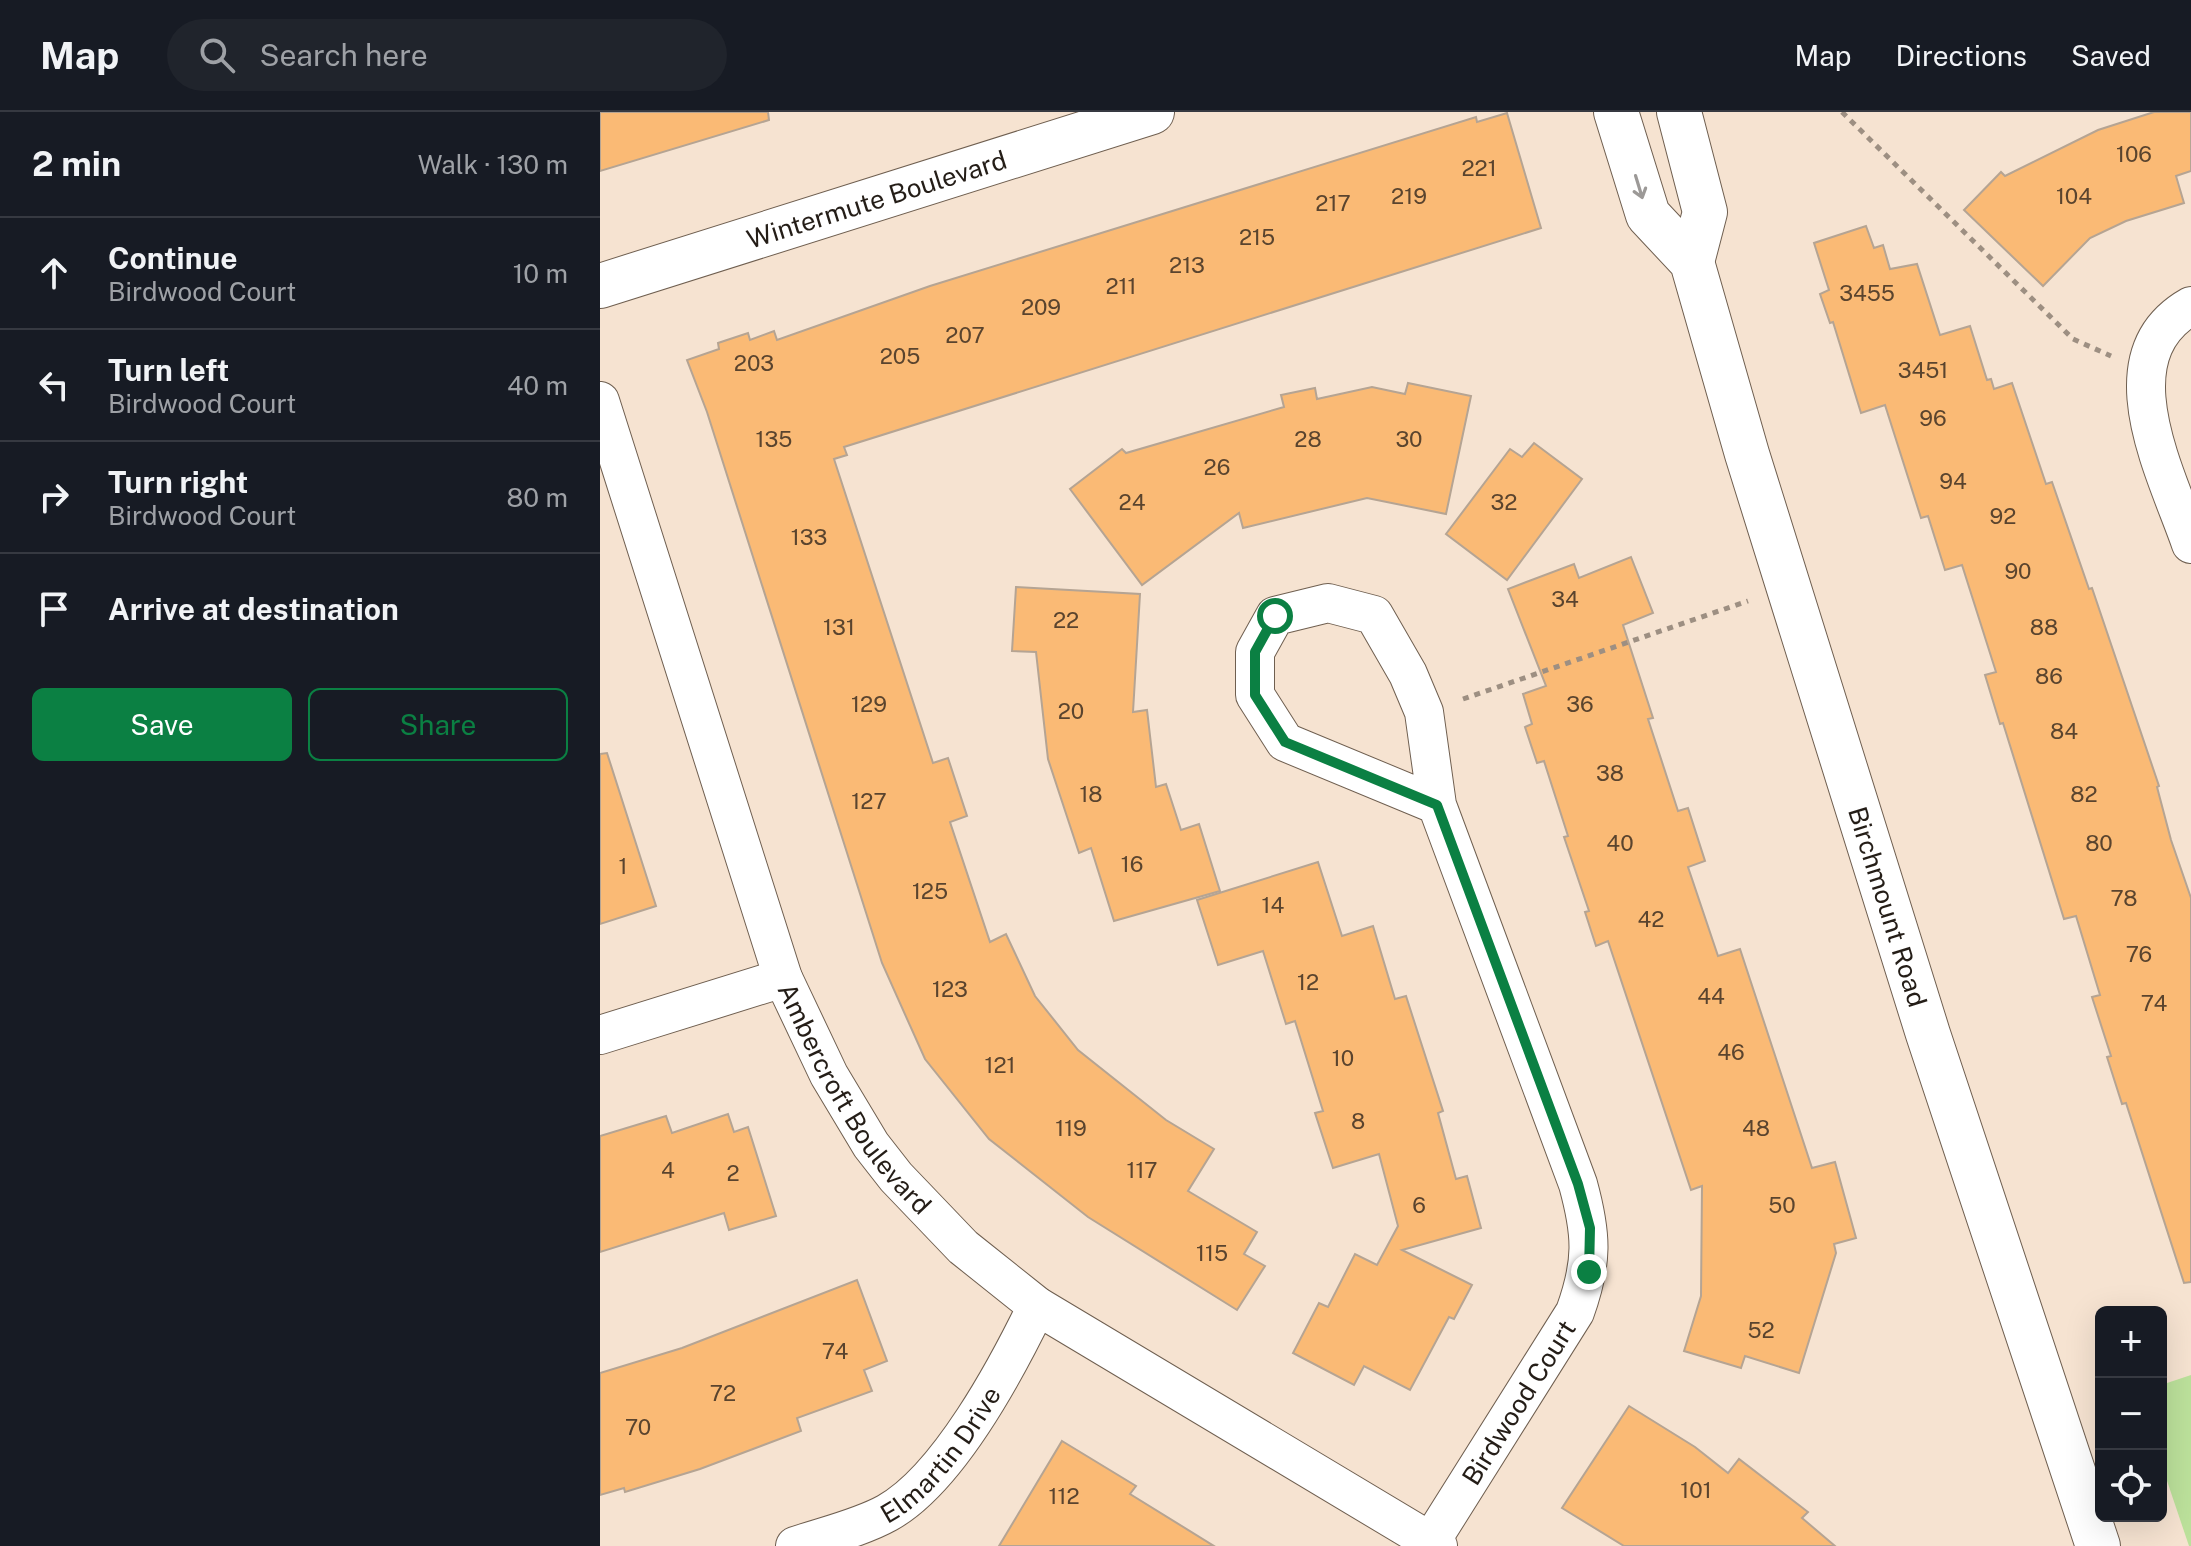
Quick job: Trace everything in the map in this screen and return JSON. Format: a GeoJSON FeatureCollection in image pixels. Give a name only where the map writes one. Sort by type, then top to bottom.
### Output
{"type":"FeatureCollection","features":[{"type":"Feature","properties":{"kind":"main road","name":"Wintermute Boulevard"},"geometry":{"type":"LineString","coordinates":[[600,286],[1152,112]]}},
{"type":"Feature","properties":{"kind":"main road","name":"Birchmount Road"},"geometry":{"type":"LineString","coordinates":[[1616,112],[1648,215],[1692,262],[1747,454],[1928,1034],[2098,1546]]}},
{"type":"Feature","properties":{"kind":"main road"},"geometry":{"type":"LineString","coordinates":[[1679,112],[1705,212],[1692,262]]}},
{"type":"Feature","properties":{"kind":"street"},"geometry":{"type":"LineString","coordinates":[[2191,306],[2166,326],[2155,342],[2144,371],[2149,427],[2191,544]]}},
{"type":"Feature","properties":{"kind":"street","name":"Ambercroft Boulevard"},"geometry":{"type":"LineString","coordinates":[[600,401],[783,978],[829,1075],[887,1166],[963,1247],[1037,1306],[1434,1544]]}},
{"type":"Feature","properties":{"kind":"street","name":"Birdwood Court"},"geometry":{"type":"LineString","coordinates":[[1434,1544],[1575,1312],[1589,1272],[1590,1228],[1578,1184],[1437,805],[1424,712],[1408,674],[1374,615],[1328,603],[1275,616],[1255,652],[1255,695],[1285,742],[1437,805]]}},
{"type":"Feature","properties":{"kind":"street"},"geometry":{"type":"LineString","coordinates":[[600,1035],[783,978]]}},
{"type":"Feature","properties":{"kind":"street","name":"Elmartin Drive"},"geometry":{"type":"LineString","coordinates":[[795,1546],[888,1513],[934,1473],[1010,1363],[1037,1306]]}},
{"type":"Feature","properties":{"kind":"path"},"geometry":{"type":"LineString","coordinates":[[1842,112],[2073,339],[2144,371]]}},
{"type":"Feature","properties":{"kind":"path"},"geometry":{"type":"LineString","coordinates":[[1424,712],[1720,611]]}},
{"type":"Feature","properties":{"kind":"green space"},"geometry":{"type":"Polygon","coordinates":[[[2191,1375],[2191,1546],[2167,1481],[2167,1383],[2191,1375]]]}},
{"type":"Feature","properties":{"kind":"building"},"geometry":{"type":"Polygon","coordinates":[[[600,112],[768,112],[769,120],[600,171],[600,112]]]}},
{"type":"Feature","properties":{"kind":"building"},"geometry":{"type":"Polygon","coordinates":[[[2154,112],[2191,112],[2191,171],[2176,176],[2184,203],[2126,221],[2090,238],[2043,286],[1964,210],[2001,172],[2005,176],[2098,130],[2154,112]]]}},
{"type":"Feature","properties":{"kind":"building"},"geometry":{"type":"Polygon","coordinates":[[[1507,113],[1541,228],[844,447],[847,455],[834,459],[933,763],[948,758],[967,816],[950,822],[990,942],[1006,934],[1035,996],[1078,1050],[1166,1120],[1214,1149],[1188,1191],[1257,1232],[1244,1254],[1265,1266],[1237,1310],[1088,1217],[989,1139],[925,1059],[882,963],[707,412],[687,360],[719,349],[718,343],[748,333],[750,340],[774,331],[777,340],[930,286],[1476,117],[1477,122],[1507,113]]]}},
{"type":"Feature","properties":{"kind":"building"},"geometry":{"type":"Polygon","coordinates":[[[1866,226],[1874,248],[1883,245],[1890,269],[1917,264],[1940,335],[1970,326],[1987,380],[1991,379],[1994,389],[2012,383],[2046,484],[2052,482],[2089,589],[2092,588],[2159,786],[2171,840],[2191,898],[2191,1282],[2184,1283],[2126,1103],[2122,1104],[2107,1057],[2111,1056],[2092,997],[2100,995],[2076,916],[2064,919],[2003,723],[2000,724],[1985,675],[1996,672],[1962,565],[1945,570],[1928,516],[1921,518],[1885,405],[1861,413],[1833,322],[1830,323],[1820,294],[1829,290],[1814,243],[1866,226]]]}},
{"type":"Feature","properties":{"kind":"building"},"geometry":{"type":"Polygon","coordinates":[[[1408,383],[1471,396],[1446,514],[1367,498],[1243,528],[1239,513],[1142,585],[1070,489],[1122,449],[1126,453],[1284,407],[1281,395],[1315,388],[1317,399],[1372,387],[1405,394],[1408,383]]]}},
{"type":"Feature","properties":{"kind":"building"},"geometry":{"type":"Polygon","coordinates":[[[1534,443],[1582,479],[1507,580],[1446,534],[1510,449],[1522,457],[1534,443]]]}},
{"type":"Feature","properties":{"kind":"building"},"geometry":{"type":"Polygon","coordinates":[[[1631,557],[1653,613],[1623,625],[1653,718],[1648,719],[1678,811],[1688,808],[1705,861],[1688,867],[1718,956],[1740,949],[1812,1168],[1835,1162],[1856,1238],[1834,1244],[1836,1253],[1799,1373],[1745,1356],[1741,1368],[1684,1351],[1701,1296],[1702,1186],[1691,1190],[1608,941],[1596,946],[1585,912],[1589,911],[1564,837],[1568,836],[1544,761],[1537,763],[1525,727],[1532,724],[1523,694],[1546,686],[1508,589],[1574,564],[1579,578],[1631,557]]]}},
{"type":"Feature","properties":{"kind":"building"},"geometry":{"type":"Polygon","coordinates":[[[1016,587],[1140,594],[1133,712],[1147,710],[1156,787],[1166,784],[1181,830],[1199,824],[1220,891],[1114,921],[1091,848],[1079,853],[1048,759],[1036,652],[1012,651],[1016,587]]]}},
{"type":"Feature","properties":{"kind":"building"},"geometry":{"type":"Polygon","coordinates":[[[607,753],[656,906],[600,924],[600,754],[607,753]]]}},
{"type":"Feature","properties":{"kind":"building"},"geometry":{"type":"Polygon","coordinates":[[[1318,862],[1342,936],[1373,926],[1395,999],[1406,996],[1443,1111],[1438,1113],[1456,1179],[1467,1176],[1481,1228],[1402,1250],[1472,1285],[1454,1319],[1449,1317],[1410,1390],[1364,1366],[1354,1385],[1293,1353],[1319,1303],[1328,1307],[1355,1254],[1377,1265],[1398,1226],[1379,1154],[1333,1168],[1315,1113],[1323,1111],[1295,1021],[1286,1024],[1263,951],[1218,965],[1197,900],[1318,862]]]}},
{"type":"Feature","properties":{"kind":"building"},"geometry":{"type":"Polygon","coordinates":[[[728,1114],[734,1132],[748,1127],[776,1216],[729,1230],[724,1213],[600,1252],[600,1136],[666,1116],[672,1133],[728,1114]]]}},
{"type":"Feature","properties":{"kind":"building"},"geometry":{"type":"Polygon","coordinates":[[[857,1280],[887,1361],[864,1370],[872,1391],[797,1418],[801,1431],[700,1469],[625,1492],[624,1488],[600,1495],[600,1373],[682,1348],[857,1280]]]}},
{"type":"Feature","properties":{"kind":"building"},"geometry":{"type":"Polygon","coordinates":[[[1629,1406],[1695,1447],[1728,1473],[1739,1459],[1808,1512],[1802,1518],[1835,1546],[1624,1546],[1562,1508],[1629,1406]]]}},
{"type":"Feature","properties":{"kind":"building"},"geometry":{"type":"Polygon","coordinates":[[[1062,1441],[1136,1486],[1130,1494],[1214,1546],[999,1546],[1062,1441]]]}},
{"type":"Feature","properties":{"kind":"route"},"geometry":{"type":"LineString","coordinates":[[1275,616],[1255,652],[1255,695],[1285,742],[1437,805],[1578,1184],[1590,1228],[1589,1272]]}}]}
